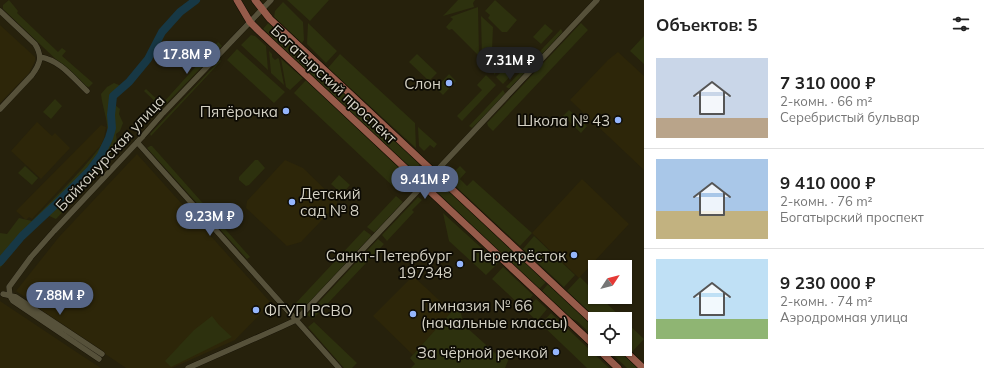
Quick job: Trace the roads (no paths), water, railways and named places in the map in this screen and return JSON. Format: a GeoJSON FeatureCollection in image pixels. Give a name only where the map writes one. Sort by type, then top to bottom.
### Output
{"type":"FeatureCollection","features":[{"type":"Feature","properties":{"kind":"main road","name":"Богатырский проспект"},"geometry":{"type":"LineString","coordinates":[[237,0],[250,22],[588,340]]}},
{"type":"Feature","properties":{"kind":"main road","name":"Богатырский проспект"},"geometry":{"type":"LineString","coordinates":[[255,0],[270,19],[588,316]]}},
{"type":"Feature","properties":{"kind":"main road"},"geometry":{"type":"LineString","coordinates":[[584,336],[588,338]]}},
{"type":"Feature","properties":{"kind":"main road"},"geometry":{"type":"LineString","coordinates":[[605,356],[618,368]]}},
{"type":"Feature","properties":{"kind":"main road"},"geometry":{"type":"LineString","coordinates":[[630,356],[643,368]]}},
{"type":"Feature","properties":{"kind":"street","name":"Байконурская улица"},"geometry":{"type":"LineString","coordinates":[[6,293],[31,257],[162,113],[271,0]]}},
{"type":"Feature","properties":{"kind":"street"},"geometry":{"type":"LineString","coordinates":[[188,368],[296,320],[304,313],[597,0]]}},
{"type":"Feature","properties":{"kind":"street"},"geometry":{"type":"LineString","coordinates":[[0,11],[35,44],[39,50],[40,57],[36,69],[32,75],[0,109]]}},
{"type":"Feature","properties":{"kind":"street"},"geometry":{"type":"LineString","coordinates":[[40,57],[48,58],[56,62],[87,91]]}},
{"type":"Feature","properties":{"kind":"street"},"geometry":{"type":"LineString","coordinates":[[137,142],[339,368]]}},
{"type":"Feature","properties":{"kind":"street"},"geometry":{"type":"LineString","coordinates":[[6,293],[16,297],[100,357]]}},
{"type":"Feature","properties":{"kind":"waterway"},"geometry":{"type":"LineString","coordinates":[[0,262],[22,236],[90,170],[101,155],[109,138],[112,128],[111,115],[113,96],[129,82],[148,59],[162,32],[180,12],[196,0]]}},
{"type":"Feature","properties":{"kind":"place","name":"Слон"},"geometry":{"type":"Point","coordinates":[449,83]}},
{"type":"Feature","properties":{"kind":"place","name":"Пятёрочка"},"geometry":{"type":"Point","coordinates":[286,111]}},
{"type":"Feature","properties":{"kind":"place","name":"Школа № 43"},"geometry":{"type":"Point","coordinates":[618,120]}},
{"type":"Feature","properties":{"kind":"place","name":"Детский сад № 8"},"geometry":{"type":"Point","coordinates":[292,202]}},
{"type":"Feature","properties":{"kind":"place","name":"Перекрёсток"},"geometry":{"type":"Point","coordinates":[574,255]}},
{"type":"Feature","properties":{"kind":"place","name":"Санкт-Петербург 197348"},"geometry":{"type":"Point","coordinates":[460,264]}},
{"type":"Feature","properties":{"kind":"place","name":"ФГУП РСВО"},"geometry":{"type":"Point","coordinates":[256,310]}},
{"type":"Feature","properties":{"kind":"place","name":"Гимназия № 66 (начальные классы)"},"geometry":{"type":"Point","coordinates":[413,314]}},
{"type":"Feature","properties":{"kind":"place","name":"За чёрной речкой"},"geometry":{"type":"Point","coordinates":[556,352]}}]}
